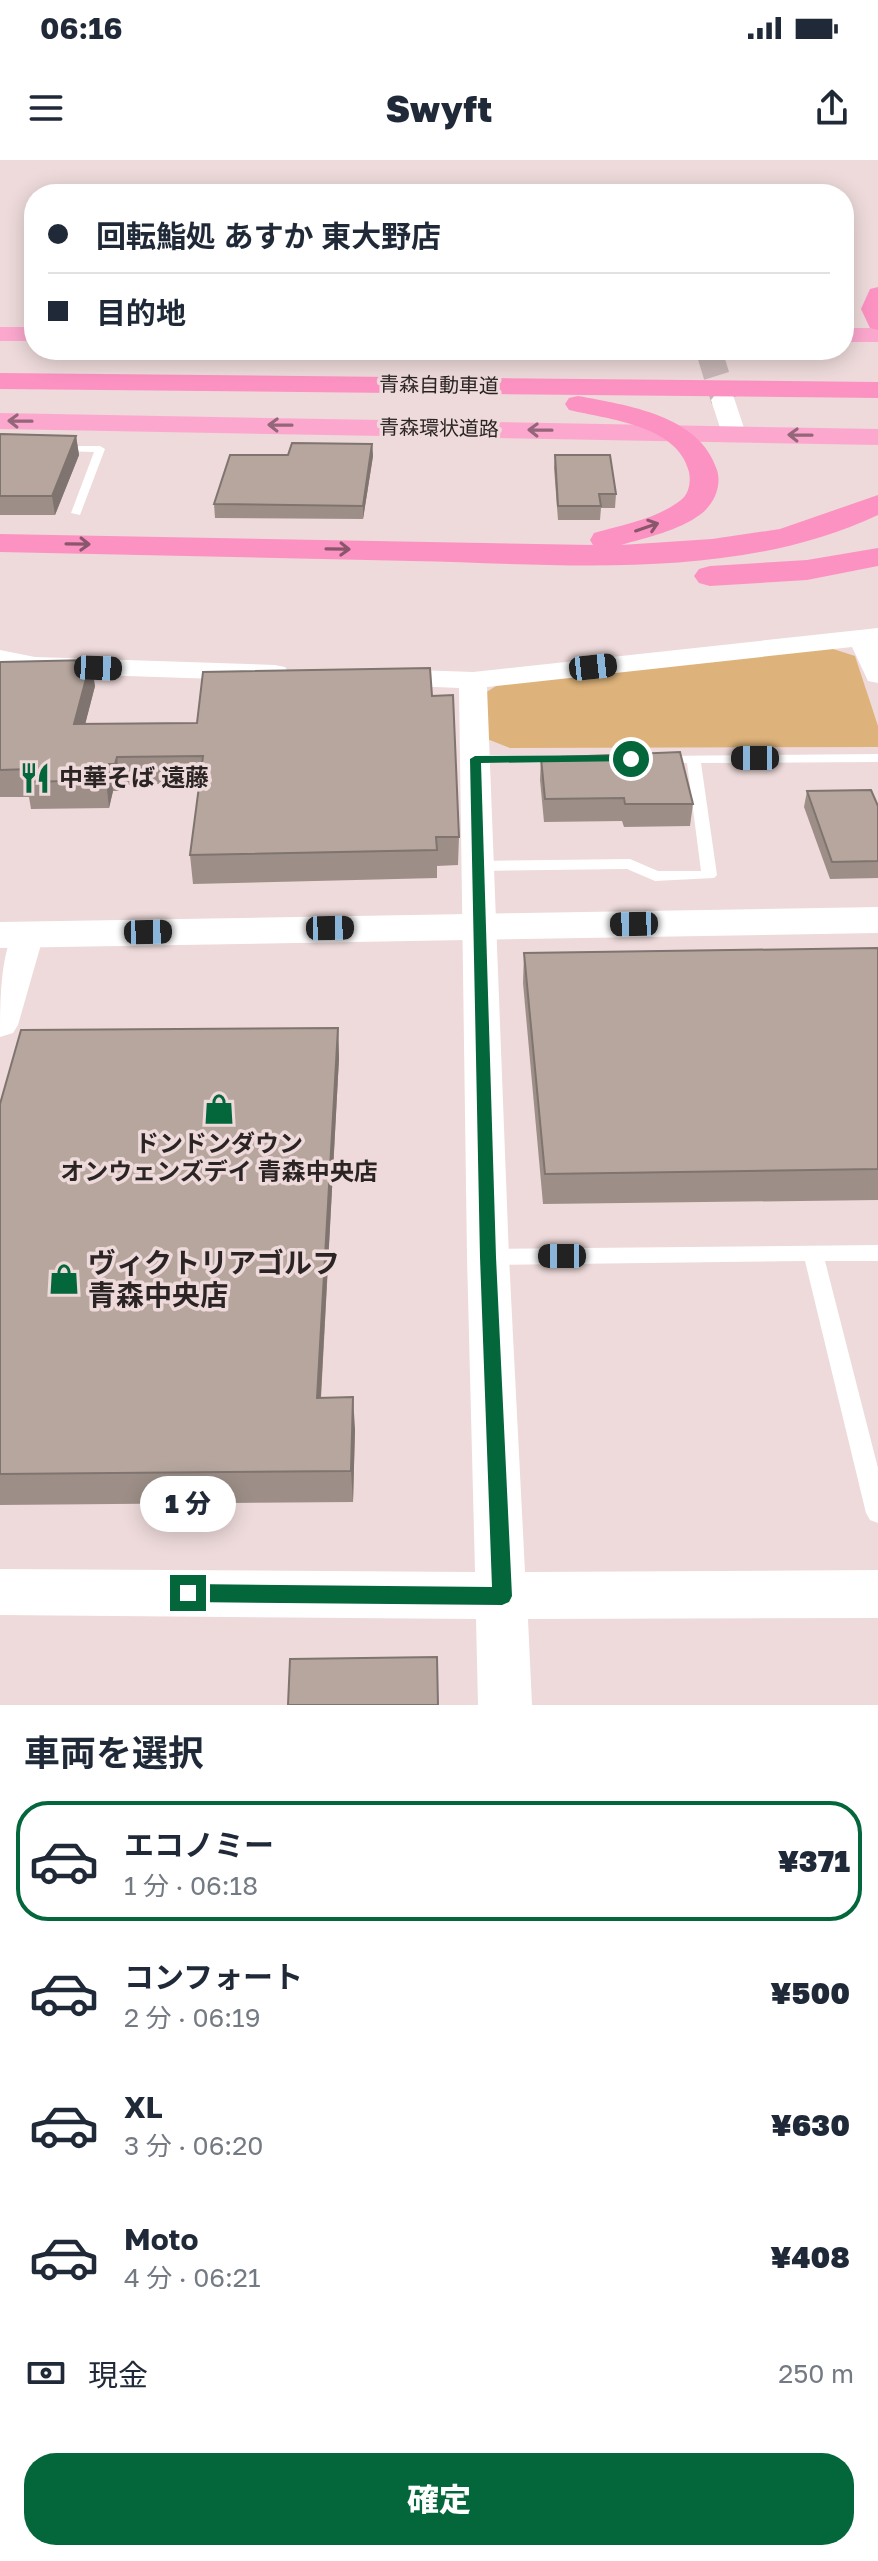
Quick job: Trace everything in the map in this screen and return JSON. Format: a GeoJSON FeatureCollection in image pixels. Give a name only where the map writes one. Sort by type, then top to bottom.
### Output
{"type":"FeatureCollection","features":[{"type":"Feature","properties":{"kind":"highway"},"geometry":{"type":"LineString","coordinates":[[878,294],[873,309],[878,323]]}},
{"type":"Feature","properties":{"kind":"highway"},"geometry":{"type":"LineString","coordinates":[[0,334],[24,334]]}},
{"type":"Feature","properties":{"kind":"highway"},"geometry":{"type":"LineString","coordinates":[[854,335],[878,335]]}},
{"type":"Feature","properties":{"kind":"highway"},"geometry":{"type":"LineString","coordinates":[[401,377],[878,366]]}},
{"type":"Feature","properties":{"kind":"highway","name":"青森自動車道"},"geometry":{"type":"LineString","coordinates":[[0,367],[878,390]]}},
{"type":"Feature","properties":{"kind":"highway","name":"青森自動車道"},"geometry":{"type":"LineString","coordinates":[[0,381],[878,374]]}},
{"type":"Feature","properties":{"kind":"highway"},"geometry":{"type":"LineString","coordinates":[[401,377],[579,404],[654,424],[676,435],[703,465],[705,486],[694,505],[653,526],[605,540],[516,552]]}},
{"type":"Feature","properties":{"kind":"highway","name":"青森環状道路"},"geometry":{"type":"LineString","coordinates":[[0,421],[878,437]]}},
{"type":"Feature","properties":{"kind":"highway"},"geometry":{"type":"LineString","coordinates":[[853,546],[878,504]]}},
{"type":"Feature","properties":{"kind":"highway"},"geometry":{"type":"LineString","coordinates":[[0,568],[651,579],[807,570],[853,546],[878,527]]}},
{"type":"Feature","properties":{"kind":"highway"},"geometry":{"type":"LineString","coordinates":[[0,543],[608,555],[686,552],[781,539],[853,546]]}},
{"type":"Feature","properties":{"kind":"street"},"geometry":{"type":"LineString","coordinates":[[724,400],[733,434]]}},
{"type":"Feature","properties":{"kind":"street"},"geometry":{"type":"LineString","coordinates":[[363,676],[473,680],[870,637],[878,675]]}},
{"type":"Feature","properties":{"kind":"street"},"geometry":{"type":"LineString","coordinates":[[0,658],[35,665],[301,674]]}},
{"type":"Feature","properties":{"kind":"street"},"geometry":{"type":"LineString","coordinates":[[473,680],[488,1257],[505,1705]]}},
{"type":"Feature","properties":{"kind":"street"},"geometry":{"type":"LineString","coordinates":[[1,1017],[14,935],[878,920]]}},
{"type":"Feature","properties":{"kind":"street"},"geometry":{"type":"LineString","coordinates":[[0,1592],[502,1596],[878,1594]]}},
{"type":"Feature","properties":{"kind":"lane"},"geometry":{"type":"LineString","coordinates":[[43,448],[100,449],[76,513]]}},
{"type":"Feature","properties":{"kind":"lane"},"geometry":{"type":"LineString","coordinates":[[647,759],[878,758]]}},
{"type":"Feature","properties":{"kind":"lane"},"geometry":{"type":"LineString","coordinates":[[475,759],[569,759]]}},
{"type":"Feature","properties":{"kind":"lane"},"geometry":{"type":"LineString","coordinates":[[479,866],[630,864],[655,876],[709,875],[693,759]]}},
{"type":"Feature","properties":{"kind":"lane"},"geometry":{"type":"LineString","coordinates":[[488,1257],[878,1253]]}},
{"type":"Feature","properties":{"kind":"lane"},"geometry":{"type":"LineString","coordinates":[[813,1254],[878,1513]]}},
{"type":"Feature","properties":{"kind":"shaded area"},"geometry":{"type":"Polygon","coordinates":[[[830,648],[855,656],[878,726],[878,747],[510,748],[487,739],[485,693],[499,684],[830,648]]]}},
{"type":"Feature","properties":{"kind":"building"},"geometry":{"type":"Polygon","coordinates":[[[0,434],[76,436],[52,496],[0,496],[0,434]]]}},
{"type":"Feature","properties":{"kind":"building"},"geometry":{"type":"Polygon","coordinates":[[[292,443],[372,444],[363,506],[214,504],[230,455],[288,455],[292,443]]]}},
{"type":"Feature","properties":{"kind":"building"},"geometry":{"type":"Polygon","coordinates":[[[555,455],[610,455],[616,494],[599,494],[601,506],[558,506],[555,455]]]}},
{"type":"Feature","properties":{"kind":"building"},"geometry":{"type":"Polygon","coordinates":[[[91,660],[74,724],[197,723],[203,672],[430,668],[432,696],[453,695],[459,837],[436,837],[437,850],[190,855],[203,756],[117,757],[115,764],[109,764],[106,780],[26,782],[30,769],[0,770],[0,662],[91,660]]]}},
{"type":"Feature","properties":{"kind":"building"},"geometry":{"type":"Polygon","coordinates":[[[680,752],[693,804],[625,804],[624,798],[545,799],[541,758],[680,752]]]}},
{"type":"Feature","properties":{"kind":"building"},"geometry":{"type":"Polygon","coordinates":[[[871,790],[878,806],[878,861],[832,862],[807,791],[871,790]]]}},
{"type":"Feature","properties":{"kind":"building"},"geometry":{"type":"Polygon","coordinates":[[[878,948],[878,1169],[545,1174],[524,953],[878,948]]]}},
{"type":"Feature","properties":{"kind":"building"},"geometry":{"type":"Polygon","coordinates":[[[338,1028],[317,1398],[353,1397],[351,1471],[0,1474],[0,1104],[21,1030],[338,1028]]]}},
{"type":"Feature","properties":{"kind":"building"},"geometry":{"type":"Polygon","coordinates":[[[437,1657],[438,1705],[288,1705],[290,1659],[437,1657]]]}},
{"type":"Feature","properties":{"kind":"tunnel"},"geometry":{"type":"LineString","coordinates":[[712,360],[724,400]]}},
{"type":"Feature","properties":{"kind":"place","name":"中華そば 遠藤"},"geometry":{"type":"Point","coordinates":[35,778]}},
{"type":"Feature","properties":{"kind":"place","name":"ドンドンダウン オンウェンズデイ 青森中央店"},"geometry":{"type":"Point","coordinates":[219,1109]}},
{"type":"Feature","properties":{"kind":"place","name":"ヴィクトリアゴルフ 青森中央店"},"geometry":{"type":"Point","coordinates":[64,1279]}},
{"type":"Feature","properties":{"kind":"route"},"geometry":{"type":"LineString","coordinates":[[188,1593],[502,1596],[488,1257],[475,759],[631,759]]}}]}
